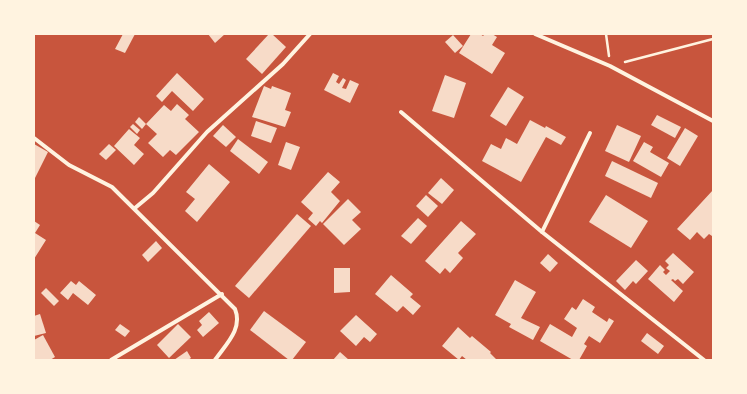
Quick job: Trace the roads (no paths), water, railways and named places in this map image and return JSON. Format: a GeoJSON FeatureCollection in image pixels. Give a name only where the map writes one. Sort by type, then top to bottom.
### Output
{"type":"FeatureCollection","features":[{"type":"Feature","properties":{"kind":"street"},"geometry":{"type":"LineString","coordinates":[[135,208],[153,193],[207,132],[283,64],[310,34]]}},
{"type":"Feature","properties":{"kind":"street"},"geometry":{"type":"LineString","coordinates":[[535,34],[610,66],[713,121]]}},
{"type":"Feature","properties":{"kind":"street"},"geometry":{"type":"LineString","coordinates":[[401,112],[542,232],[704,360]]}},
{"type":"Feature","properties":{"kind":"street"},"geometry":{"type":"LineString","coordinates":[[542,232],[590,133]]}},
{"type":"Feature","properties":{"kind":"street"},"geometry":{"type":"LineString","coordinates":[[34,138],[69,165],[112,187],[235,308],[238,323],[236,331],[215,360]]}},
{"type":"Feature","properties":{"kind":"street"},"geometry":{"type":"LineString","coordinates":[[111,360],[222,294]]}}]}
